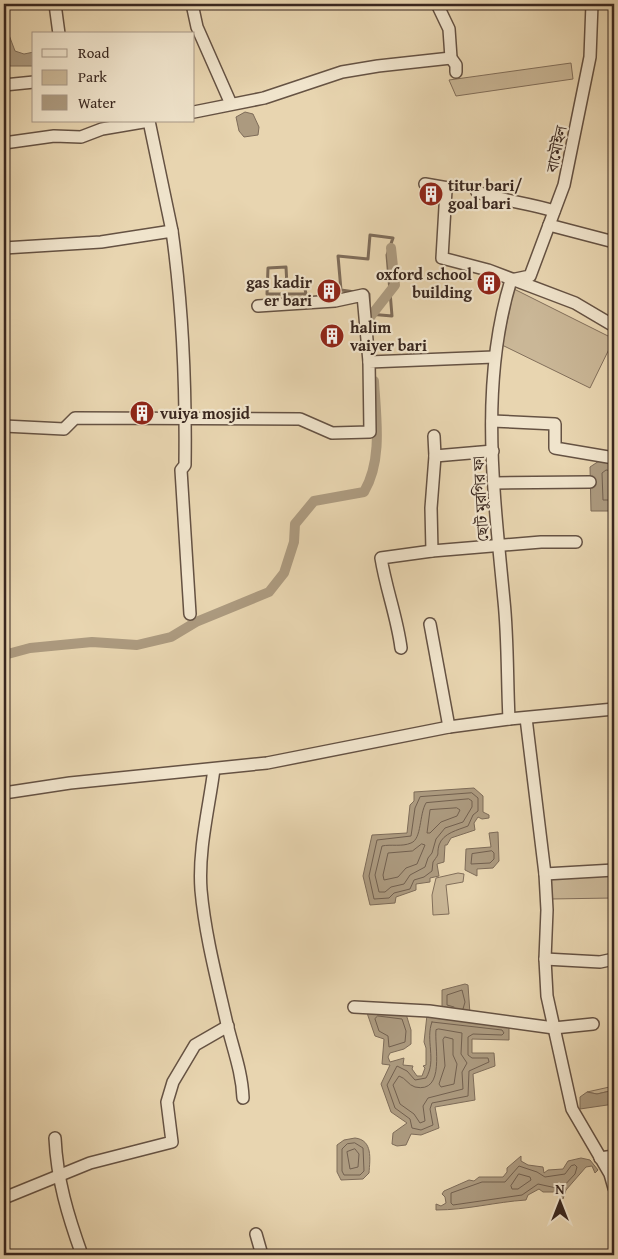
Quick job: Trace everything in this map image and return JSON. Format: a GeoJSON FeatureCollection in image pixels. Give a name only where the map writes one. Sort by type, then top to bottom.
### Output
{"type":"FeatureCollection","features":[{"type":"Feature","properties":{"kind":"street"},"geometry":{"type":"LineString","coordinates":[[54,4],[59,32]]}},
{"type":"Feature","properties":{"kind":"street"},"geometry":{"type":"LineString","coordinates":[[192,4],[198,27],[231,104]]}},
{"type":"Feature","properties":{"kind":"street"},"geometry":{"type":"LineString","coordinates":[[437,4],[449,29],[451,58],[456,65],[456,72]]}},
{"type":"Feature","properties":{"kind":"street","name":"বামৌইল"},"geometry":{"type":"LineString","coordinates":[[511,280],[530,276],[564,185],[590,57],[592,4]]}},
{"type":"Feature","properties":{"kind":"street"},"geometry":{"type":"LineString","coordinates":[[195,112],[264,98],[342,72],[451,58]]}},
{"type":"Feature","properties":{"kind":"street"},"geometry":{"type":"LineString","coordinates":[[4,85],[32,82]]}},
{"type":"Feature","properties":{"kind":"street"},"geometry":{"type":"LineString","coordinates":[[4,143],[54,136],[81,137],[102,129],[143,122]]}},
{"type":"Feature","properties":{"kind":"street"},"geometry":{"type":"LineString","coordinates":[[149,122],[172,231],[181,300],[186,417],[185,465],[181,470],[190,614]]}},
{"type":"Feature","properties":{"kind":"street"},"geometry":{"type":"LineString","coordinates":[[425,184],[448,188],[446,190],[442,258],[488,270],[575,303],[614,326]]}},
{"type":"Feature","properties":{"kind":"street"},"geometry":{"type":"LineString","coordinates":[[478,192],[515,203],[532,204],[554,211]]}},
{"type":"Feature","properties":{"kind":"street"},"geometry":{"type":"LineString","coordinates":[[549,225],[614,242]]}},
{"type":"Feature","properties":{"kind":"street"},"geometry":{"type":"LineString","coordinates":[[4,248],[101,242],[172,231]]}},
{"type":"Feature","properties":{"kind":"street","name":"ছোট মুরগির ফা"},"geometry":{"type":"LineString","coordinates":[[509,719],[504,603],[492,421],[494,357],[511,280]]}},
{"type":"Feature","properties":{"kind":"street"},"geometry":{"type":"LineString","coordinates":[[4,426],[54,430],[64,429],[75,418],[158,419],[186,417],[300,419],[332,433],[370,432],[369,362],[363,295],[335,301],[258,306]]}},
{"type":"Feature","properties":{"kind":"street"},"geometry":{"type":"LineString","coordinates":[[369,362],[494,357]]}},
{"type":"Feature","properties":{"kind":"street"},"geometry":{"type":"LineString","coordinates":[[492,421],[555,424],[555,448],[614,458]]}},
{"type":"Feature","properties":{"kind":"street"},"geometry":{"type":"LineString","coordinates":[[432,550],[431,508],[435,456],[434,436]]}},
{"type":"Feature","properties":{"kind":"street"},"geometry":{"type":"LineString","coordinates":[[435,456],[493,451]]}},
{"type":"Feature","properties":{"kind":"street"},"geometry":{"type":"LineString","coordinates":[[495,483],[590,482]]}},
{"type":"Feature","properties":{"kind":"street"},"geometry":{"type":"LineString","coordinates":[[401,648],[397,623],[385,583],[381,558],[432,550],[499,547],[541,542],[576,542]]}},
{"type":"Feature","properties":{"kind":"street"},"geometry":{"type":"LineString","coordinates":[[430,624],[450,727]]}},
{"type":"Feature","properties":{"kind":"street"},"geometry":{"type":"LineString","coordinates":[[4,793],[70,783],[267,763],[450,727],[509,719],[614,709]]}},
{"type":"Feature","properties":{"kind":"street"},"geometry":{"type":"LineString","coordinates":[[526,718],[545,874],[547,996],[572,1109],[610,1174],[614,1188]]}},
{"type":"Feature","properties":{"kind":"street"},"geometry":{"type":"LineString","coordinates":[[214,769],[204,844],[201,888],[208,938],[237,1057],[243,1098]]}},
{"type":"Feature","properties":{"kind":"street"},"geometry":{"type":"LineString","coordinates":[[545,874],[614,870]]}},
{"type":"Feature","properties":{"kind":"street"},"geometry":{"type":"LineString","coordinates":[[545,959],[600,962],[614,959]]}},
{"type":"Feature","properties":{"kind":"street"},"geometry":{"type":"LineString","coordinates":[[354,1007],[429,1011],[554,1028],[593,1024]]}},
{"type":"Feature","properties":{"kind":"street"},"geometry":{"type":"LineString","coordinates":[[4,1198],[112,1156],[172,1142],[168,1102],[173,1082],[195,1045],[228,1026]]}},
{"type":"Feature","properties":{"kind":"street"},"geometry":{"type":"LineString","coordinates":[[55,1138],[58,1176],[82,1255]]}},
{"type":"Feature","properties":{"kind":"street"},"geometry":{"type":"LineString","coordinates":[[600,1158],[614,1156]]}},
{"type":"Feature","properties":{"kind":"street"},"geometry":{"type":"LineString","coordinates":[[256,1234],[262,1255]]}},
{"type":"Feature","properties":{"kind":"green space"},"geometry":{"type":"Polygon","coordinates":[[[571,63],[573,79],[456,96],[449,80],[571,63]]]}},
{"type":"Feature","properties":{"kind":"green space"},"geometry":{"type":"Polygon","coordinates":[[[514,289],[614,339],[590,388],[502,345],[514,289]]]}},
{"type":"Feature","properties":{"kind":"green space"},"geometry":{"type":"Polygon","coordinates":[[[458,873],[464,874],[463,882],[446,885],[449,914],[433,915],[432,895],[436,878],[458,873]]]}},
{"type":"Feature","properties":{"kind":"green space"},"geometry":{"type":"Polygon","coordinates":[[[609,873],[613,898],[550,899],[549,877],[609,873]]]}},
{"type":"Feature","properties":{"kind":"green space"},"geometry":{"type":"Polygon","coordinates":[[[614,1086],[614,1090],[597,1094],[587,1092],[614,1086]]]}},
{"type":"Feature","properties":{"kind":"water"},"geometry":{"type":"Polygon","coordinates":[[[9,35],[15,51],[24,54],[32,52],[32,66],[4,66],[4,36],[9,35]]]}},
{"type":"Feature","properties":{"kind":"water"},"geometry":{"type":"Polygon","coordinates":[[[245,112],[253,114],[259,127],[258,135],[244,137],[239,131],[236,117],[245,112]]]}},
{"type":"Feature","properties":{"kind":"water"},"geometry":{"type":"Polygon","coordinates":[[[614,460],[614,511],[591,511],[590,467],[599,461],[614,460]]]}},
{"type":"Feature","properties":{"kind":"water"},"geometry":{"type":"Polygon","coordinates":[[[474,788],[483,796],[483,812],[489,815],[489,818],[482,819],[478,817],[474,823],[475,830],[451,838],[447,845],[445,845],[444,862],[437,864],[439,876],[430,878],[430,882],[416,884],[416,890],[396,897],[395,903],[370,905],[363,876],[372,835],[407,833],[410,805],[414,801],[414,792],[474,788]]]}},
{"type":"Feature","properties":{"kind":"water"},"geometry":{"type":"Polygon","coordinates":[[[498,832],[499,861],[493,868],[477,869],[477,876],[465,870],[466,849],[491,847],[489,833],[498,832]]]}},
{"type":"Feature","properties":{"kind":"water"},"geometry":{"type":"Polygon","coordinates":[[[465,984],[468,985],[470,1014],[442,1011],[442,990],[465,984]]]}},
{"type":"Feature","properties":{"kind":"water"},"geometry":{"type":"Polygon","coordinates":[[[366,1010],[406,1014],[411,1030],[411,1044],[404,1049],[390,1053],[388,1057],[390,1062],[404,1058],[403,1065],[413,1066],[412,1069],[417,1076],[422,1076],[425,1068],[423,1066],[426,1065],[424,1042],[427,1015],[509,1026],[509,1040],[472,1039],[472,1053],[494,1053],[495,1066],[473,1074],[475,1100],[435,1107],[439,1128],[421,1135],[411,1134],[406,1145],[397,1146],[392,1144],[393,1133],[407,1123],[391,1112],[381,1084],[390,1065],[382,1064],[384,1039],[375,1036],[366,1010]]]}},
{"type":"Feature","properties":{"kind":"water"},"geometry":{"type":"Polygon","coordinates":[[[614,1090],[614,1104],[580,1109],[580,1097],[587,1092],[597,1094],[614,1090]]]}},
{"type":"Feature","properties":{"kind":"water"},"geometry":{"type":"Polygon","coordinates":[[[355,1138],[365,1142],[368,1146],[370,1156],[369,1173],[363,1179],[341,1180],[337,1172],[337,1145],[344,1140],[355,1138]]]}},
{"type":"Feature","properties":{"kind":"water"},"geometry":{"type":"Polygon","coordinates":[[[521,1156],[521,1161],[528,1165],[543,1167],[544,1173],[548,1170],[563,1169],[568,1161],[581,1158],[590,1160],[598,1170],[595,1173],[592,1166],[586,1167],[566,1190],[563,1199],[555,1192],[543,1192],[539,1189],[528,1195],[526,1200],[459,1209],[436,1210],[436,1204],[441,1206],[446,1203],[445,1197],[442,1194],[444,1191],[469,1180],[474,1181],[479,1177],[503,1177],[507,1172],[507,1168],[521,1156]]]}},
{"type":"Feature","properties":{"kind":"waterway"},"geometry":{"type":"LineString","coordinates":[[370,235],[393,238],[387,255],[392,316],[369,314],[369,294],[341,290],[338,256],[368,259],[370,235]]}},
{"type":"Feature","properties":{"kind":"waterway"},"geometry":{"type":"LineString","coordinates":[[371,330],[370,317],[395,285],[391,248]]}},
{"type":"Feature","properties":{"kind":"waterway"},"geometry":{"type":"LineString","coordinates":[[286,267],[287,286],[304,284],[306,294],[267,294],[268,268],[286,267]]}},
{"type":"Feature","properties":{"kind":"waterway"},"geometry":{"type":"LineString","coordinates":[[4,655],[30,648],[92,642],[137,645],[171,637],[196,622],[269,592],[284,573],[294,542],[295,524],[314,501],[364,492],[370,480],[374,466],[377,438],[374,381]]}},
{"type":"Feature","properties":{"kind":"place","name":"titur bari/ goal bari"},"geometry":{"type":"Point","coordinates":[431,194]}},
{"type":"Feature","properties":{"kind":"place","name":"oxford school building"},"geometry":{"type":"Point","coordinates":[489,283]}},
{"type":"Feature","properties":{"kind":"place","name":"gas kadir er bari"},"geometry":{"type":"Point","coordinates":[329,291]}},
{"type":"Feature","properties":{"kind":"place","name":"halim vaiyer bari"},"geometry":{"type":"Point","coordinates":[332,336]}},
{"type":"Feature","properties":{"kind":"place","name":"vuiya mosjid"},"geometry":{"type":"Point","coordinates":[142,413]}}]}
